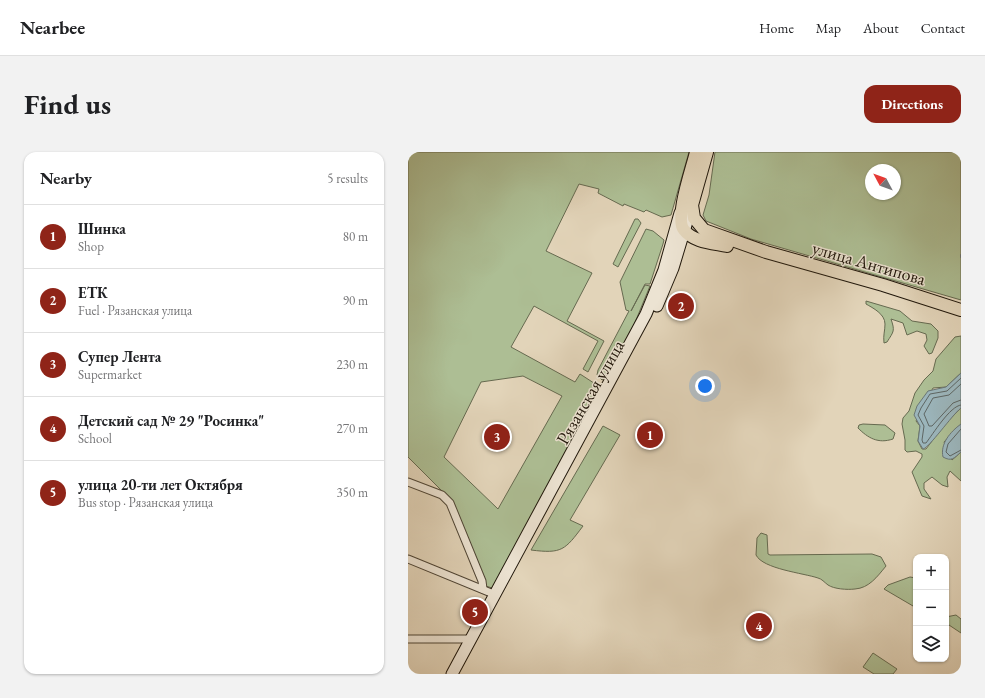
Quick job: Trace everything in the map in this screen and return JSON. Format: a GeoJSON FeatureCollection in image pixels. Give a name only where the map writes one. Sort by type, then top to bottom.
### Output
{"type":"FeatureCollection","features":[{"type":"Feature","properties":{"kind":"main road"},"geometry":{"type":"LineString","coordinates":[[688,203],[696,152]]}},
{"type":"Feature","properties":{"kind":"main road"},"geometry":{"type":"LineString","coordinates":[[673,239],[678,233],[684,231],[681,223],[707,152]]}},
{"type":"Feature","properties":{"kind":"main road","name":"улица Антипова"},"geometry":{"type":"LineString","coordinates":[[688,203],[698,225],[711,239]]}},
{"type":"Feature","properties":{"kind":"main road","name":"Рязанская улица"},"geometry":{"type":"LineString","coordinates":[[452,674],[496,595],[646,314],[664,270],[673,239],[688,203]]}},
{"type":"Feature","properties":{"kind":"main road","name":"улица Антипова"},"geometry":{"type":"LineString","coordinates":[[684,231],[698,239],[711,239],[766,252],[883,285],[961,310]]}},
{"type":"Feature","properties":{"kind":"main road","name":"Рязанская улица"},"geometry":{"type":"LineString","coordinates":[[512,563],[646,327],[664,290],[684,231]]}},
{"type":"Feature","properties":{"kind":"main road"},"geometry":{"type":"LineString","coordinates":[[676,257],[680,251],[691,244],[711,239]]}},
{"type":"Feature","properties":{"kind":"street"},"geometry":{"type":"LineString","coordinates":[[408,482],[442,495],[450,503],[482,582],[483,589]]}},
{"type":"Feature","properties":{"kind":"street"},"geometry":{"type":"LineString","coordinates":[[408,559],[496,595]]}},
{"type":"Feature","properties":{"kind":"street"},"geometry":{"type":"LineString","coordinates":[[408,639],[472,639]]}},
{"type":"Feature","properties":{"kind":"green space"},"geometry":{"type":"Polygon","coordinates":[[[408,152],[689,152],[671,215],[662,217],[646,210],[644,212],[624,204],[623,206],[598,193],[599,189],[579,184],[546,251],[592,273],[567,321],[604,341],[588,372],[583,369],[598,341],[534,306],[511,347],[575,382],[580,374],[600,387],[602,393],[495,587],[492,588],[486,586],[453,502],[408,457],[408,152]],[[523,376],[481,382],[444,457],[498,509],[562,396],[523,376]]]}},
{"type":"Feature","properties":{"kind":"green space"},"geometry":{"type":"Polygon","coordinates":[[[715,152],[961,152],[961,300],[751,239],[706,221],[703,215],[709,195],[715,152]]]}},
{"type":"Feature","properties":{"kind":"green space"},"geometry":{"type":"Polygon","coordinates":[[[635,219],[638,219],[641,223],[618,267],[613,264],[635,219]]]}},
{"type":"Feature","properties":{"kind":"green space"},"geometry":{"type":"Polygon","coordinates":[[[646,229],[653,231],[664,240],[663,244],[650,284],[645,284],[631,311],[645,285],[650,286],[629,337],[607,377],[602,380],[597,375],[598,370],[629,311],[626,310],[620,282],[646,229]]]}},
{"type":"Feature","properties":{"kind":"green space"},"geometry":{"type":"Polygon","coordinates":[[[866,301],[900,311],[912,321],[931,324],[938,331],[938,338],[932,353],[929,354],[924,346],[927,340],[926,334],[917,331],[907,335],[903,323],[891,319],[893,331],[887,342],[884,343],[885,324],[883,317],[872,307],[866,304],[866,301]]]}},
{"type":"Feature","properties":{"kind":"green space"},"geometry":{"type":"Polygon","coordinates":[[[961,336],[961,373],[946,387],[933,388],[916,421],[920,426],[918,441],[922,449],[926,449],[944,425],[961,408],[961,424],[944,442],[952,460],[961,452],[961,481],[950,471],[947,477],[948,487],[942,485],[932,477],[924,483],[924,489],[931,499],[922,496],[912,472],[922,457],[922,454],[916,451],[907,452],[905,450],[902,424],[903,418],[909,411],[915,393],[924,380],[933,371],[936,359],[955,337],[961,336]]]}},
{"type":"Feature","properties":{"kind":"green space"},"geometry":{"type":"Polygon","coordinates":[[[859,425],[885,425],[895,433],[893,439],[883,441],[866,435],[858,428],[859,425]]]}},
{"type":"Feature","properties":{"kind":"green space"},"geometry":{"type":"Polygon","coordinates":[[[603,426],[620,435],[570,520],[583,526],[572,540],[562,548],[550,551],[531,550],[603,426]]]}},
{"type":"Feature","properties":{"kind":"green space"},"geometry":{"type":"Polygon","coordinates":[[[761,533],[767,535],[768,554],[770,555],[872,554],[881,557],[886,566],[869,584],[864,587],[841,589],[828,585],[819,578],[784,570],[760,560],[756,555],[757,538],[761,533]]]}},
{"type":"Feature","properties":{"kind":"green space"},"geometry":{"type":"Polygon","coordinates":[[[910,577],[913,578],[913,606],[884,589],[888,585],[910,577]]]}},
{"type":"Feature","properties":{"kind":"green space"},"geometry":{"type":"Polygon","coordinates":[[[956,615],[961,619],[961,633],[949,625],[949,616],[956,615]]]}},
{"type":"Feature","properties":{"kind":"green space"},"geometry":{"type":"Polygon","coordinates":[[[873,653],[897,669],[893,674],[874,674],[863,667],[873,653]]]}},
{"type":"Feature","properties":{"kind":"water"},"geometry":{"type":"Polygon","coordinates":[[[961,373],[961,408],[923,449],[918,441],[920,426],[914,415],[917,406],[928,391],[946,387],[961,373]]]}},
{"type":"Feature","properties":{"kind":"water"},"geometry":{"type":"Polygon","coordinates":[[[961,424],[961,452],[955,458],[949,459],[943,457],[942,452],[944,443],[953,431],[961,424]]]}},
{"type":"Feature","properties":{"kind":"place","name":"ЕТК"},"geometry":{"type":"Point","coordinates":[681,306]}},
{"type":"Feature","properties":{"kind":"place","name":"Шинка"},"geometry":{"type":"Point","coordinates":[650,435]}},
{"type":"Feature","properties":{"kind":"place","name":"Супер Лента"},"geometry":{"type":"Point","coordinates":[497,437]}},
{"type":"Feature","properties":{"kind":"place","name":"улица 20-ти лет Октября"},"geometry":{"type":"Point","coordinates":[475,612]}},
{"type":"Feature","properties":{"kind":"place","name":"Детский сад № 29 \"Росинка\""},"geometry":{"type":"Point","coordinates":[759,626]}}]}
